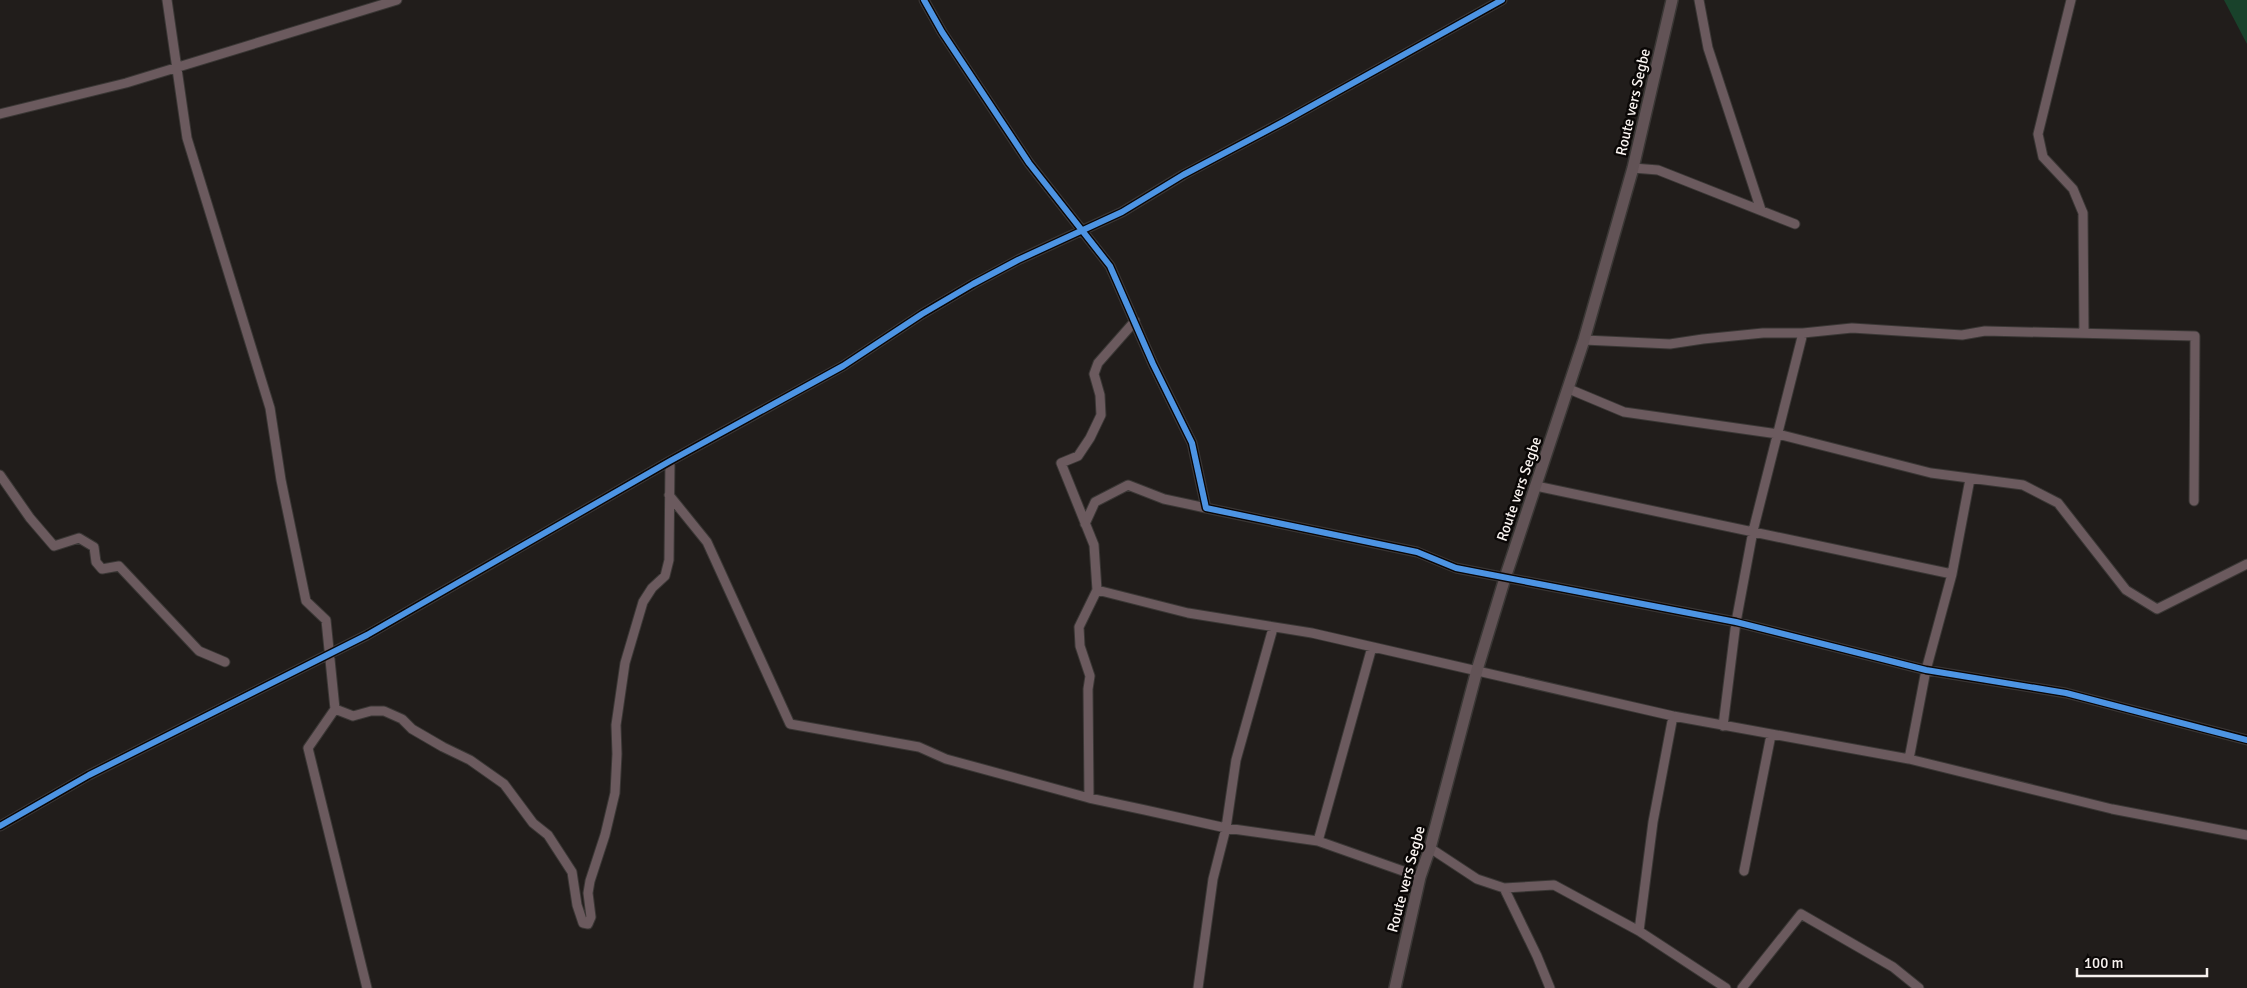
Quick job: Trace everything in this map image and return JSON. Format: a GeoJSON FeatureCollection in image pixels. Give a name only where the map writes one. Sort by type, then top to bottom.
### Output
{"type":"FeatureCollection","features":[{"type":"Feature","properties":{"kind":"main road","name":"Route vers Segbe"},"geometry":{"type":"LineString","coordinates":[[1395,988],[1420,877],[1430,848],[1477,670],[1505,578],[1584,340],[1632,168],[1672,0]]}},
{"type":"Feature","properties":{"kind":"street"},"geometry":{"type":"LineString","coordinates":[[167,0],[187,138],[270,408],[281,480],[306,601],[326,620],[335,709],[308,748],[367,988]]}},
{"type":"Feature","properties":{"kind":"street"},"geometry":{"type":"LineString","coordinates":[[0,114],[126,83],[397,0]]}},
{"type":"Feature","properties":{"kind":"street"},"geometry":{"type":"LineString","coordinates":[[924,0],[942,32],[1029,163],[1110,266],[1153,364],[1192,443],[1206,508]]}},
{"type":"Feature","properties":{"kind":"street"},"geometry":{"type":"LineString","coordinates":[[0,826],[89,775],[368,635],[670,461],[843,366],[922,314],[973,284],[1018,260],[1122,212],[1183,175],[1300,113],[1502,0]]}},
{"type":"Feature","properties":{"kind":"street"},"geometry":{"type":"LineString","coordinates":[[1699,0],[1708,48],[1761,210]]}},
{"type":"Feature","properties":{"kind":"street"},"geometry":{"type":"LineString","coordinates":[[2071,0],[2038,134],[2043,157],[2073,189],[2083,213],[2084,333]]}},
{"type":"Feature","properties":{"kind":"street"},"geometry":{"type":"LineString","coordinates":[[1632,168],[1658,170],[1794,224]]}},
{"type":"Feature","properties":{"kind":"street"},"geometry":{"type":"LineString","coordinates":[[1089,798],[1088,689],[1090,676],[1080,646],[1079,627],[1096,590],[1094,545],[1062,463],[1078,456],[1090,438],[1101,415],[1100,395],[1094,374],[1098,363],[1135,321]]}},
{"type":"Feature","properties":{"kind":"street"},"geometry":{"type":"LineString","coordinates":[[1584,340],[1670,344],[1763,333],[1803,333],[1852,328],[1962,335],[1985,331],[2195,336],[2194,501]]}},
{"type":"Feature","properties":{"kind":"street"},"geometry":{"type":"LineString","coordinates":[[1723,726],[1736,622],[1753,531],[1803,333]]}},
{"type":"Feature","properties":{"kind":"street"},"geometry":{"type":"LineString","coordinates":[[1569,389],[1624,412],[1778,434],[1931,473],[2023,485],[2058,503],[2126,590],[2156,609],[2247,564]]}},
{"type":"Feature","properties":{"kind":"street"},"geometry":{"type":"LineString","coordinates":[[335,709],[353,716],[371,711],[384,711],[402,719],[412,729],[443,747],[470,760],[504,784],[533,824],[548,835],[572,872],[577,905],[583,922],[588,924],[591,917],[588,893],[590,881],[605,836],[615,793],[616,724],[624,663],[643,602],[652,588],[665,576],[670,560],[670,461]]}},
{"type":"Feature","properties":{"kind":"street"},"geometry":{"type":"LineString","coordinates":[[0,475],[30,518],[54,546],[79,538],[94,547],[96,562],[102,569],[119,566],[199,651],[225,662]]}},
{"type":"Feature","properties":{"kind":"street"},"geometry":{"type":"LineString","coordinates":[[1909,760],[1926,670],[1952,574],[1970,479]]}},
{"type":"Feature","properties":{"kind":"street"},"geometry":{"type":"LineString","coordinates":[[1085,524],[1095,502],[1128,485],[1164,499],[1418,552],[1456,568],[1736,622],[1926,670],[2066,693],[2247,740]]}},
{"type":"Feature","properties":{"kind":"street"},"geometry":{"type":"LineString","coordinates":[[1536,486],[1952,574]]}},
{"type":"Feature","properties":{"kind":"street"},"geometry":{"type":"LineString","coordinates":[[669,495],[707,542],[790,724],[919,747],[946,758],[1089,798],[1226,828],[1318,841],[1420,877]]}},
{"type":"Feature","properties":{"kind":"street"},"geometry":{"type":"LineString","coordinates":[[1096,590],[1188,613],[1312,633],[1673,716],[1909,760],[2112,809],[2247,835]]}},
{"type":"Feature","properties":{"kind":"street"},"geometry":{"type":"LineString","coordinates":[[1198,988],[1213,879],[1226,828],[1236,760],[1273,628]]}},
{"type":"Feature","properties":{"kind":"street"},"geometry":{"type":"LineString","coordinates":[[1318,841],[1372,647]]}},
{"type":"Feature","properties":{"kind":"street"},"geometry":{"type":"LineString","coordinates":[[1639,932],[1653,822],[1673,716]]}},
{"type":"Feature","properties":{"kind":"street"},"geometry":{"type":"LineString","coordinates":[[1744,871],[1771,735]]}},
{"type":"Feature","properties":{"kind":"street"},"geometry":{"type":"LineString","coordinates":[[1430,848],[1477,879],[1504,888],[1554,885],[1639,932],[1726,988]]}},
{"type":"Feature","properties":{"kind":"street"},"geometry":{"type":"LineString","coordinates":[[1504,888],[1537,956],[1550,988]]}},
{"type":"Feature","properties":{"kind":"street"},"geometry":{"type":"LineString","coordinates":[[1742,988],[1800,914],[1893,967],[1919,988]]}},
{"type":"Feature","properties":{"kind":"green space"},"geometry":{"type":"Polygon","coordinates":[[[2224,0],[2247,0],[2247,44],[2224,0]]]}},
{"type":"Feature","properties":{"kind":"cycle path"},"geometry":{"type":"LineString","coordinates":[[924,0],[942,32],[1029,163],[1110,266],[1153,364],[1192,443],[1206,508],[1417,552],[1456,568],[1736,622],[1926,670],[2066,693],[2247,740]]}},
{"type":"Feature","properties":{"kind":"cycle path"},"geometry":{"type":"LineString","coordinates":[[0,826],[89,775],[367,635],[670,461],[843,366],[922,314],[973,284],[1018,260],[1122,212],[1183,175],[1283,122],[1502,0]]}}]}
